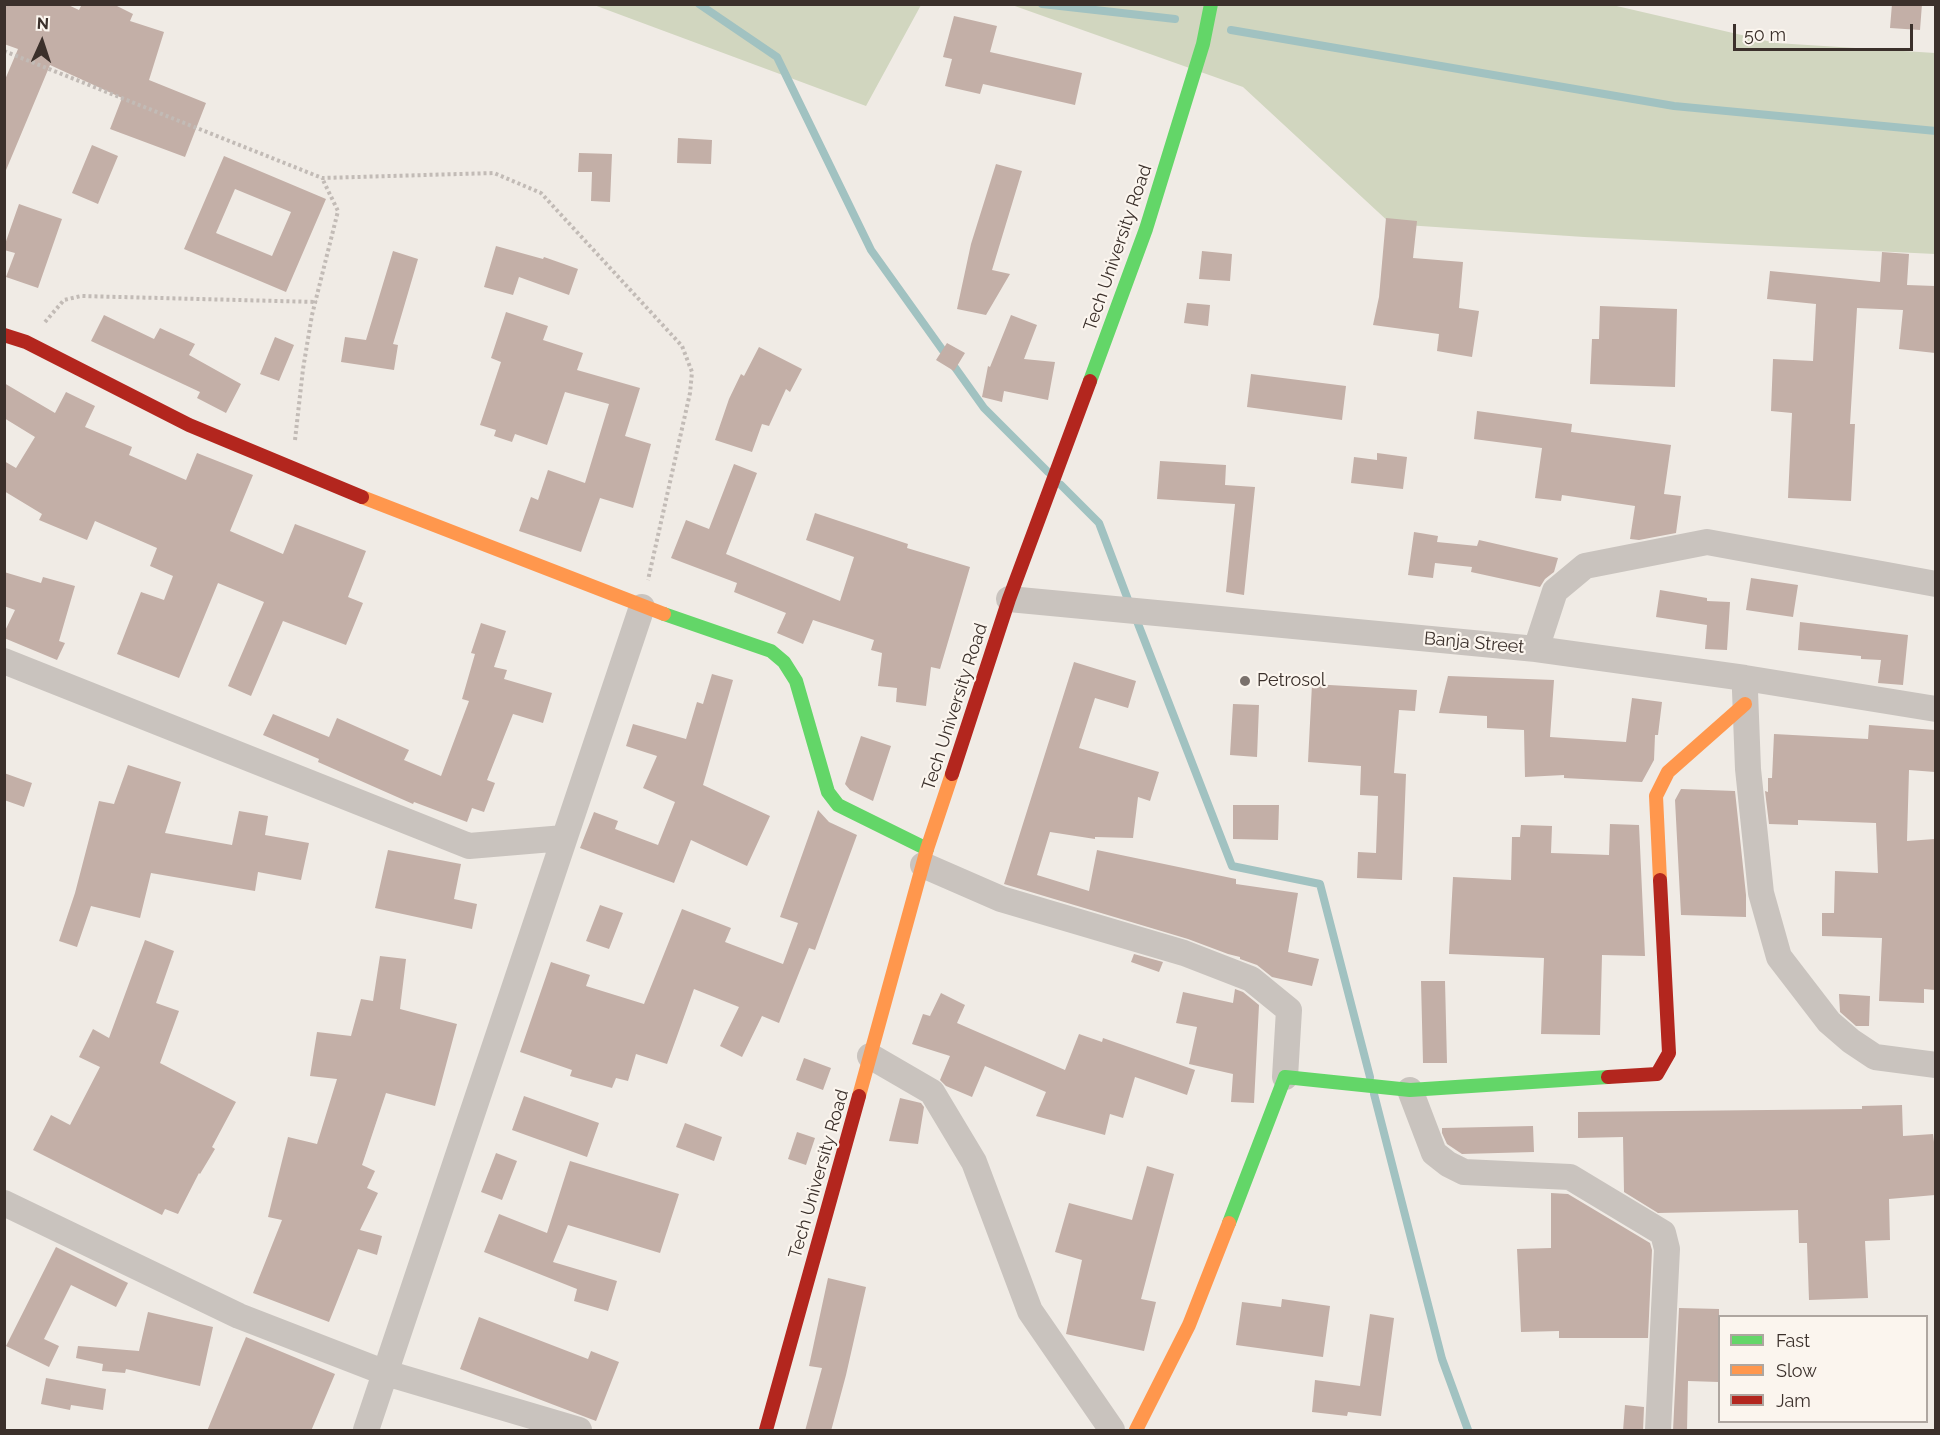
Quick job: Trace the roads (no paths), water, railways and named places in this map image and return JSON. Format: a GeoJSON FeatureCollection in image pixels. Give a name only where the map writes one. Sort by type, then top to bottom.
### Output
{"type":"FeatureCollection","features":[{"type":"Feature","properties":{"kind":"street","name":"Tech University Road"},"geometry":{"type":"LineString","coordinates":[[766,1431],[925,857],[1009,599],[1146,229],[1203,44],[1211,4]]}},
{"type":"Feature","properties":{"kind":"street"},"geometry":{"type":"LineString","coordinates":[[4,335],[26,342],[189,425],[388,508],[642,607],[771,651],[784,662],[796,681],[828,792],[838,805],[1001,899],[1184,953],[1251,979],[1289,1010],[1285,1077],[1189,1325],[1136,1431]]}},
{"type":"Feature","properties":{"kind":"street"},"geometry":{"type":"LineString","coordinates":[[1536,650],[1555,591],[1585,566],[1707,542],[1935,584]]}},
{"type":"Feature","properties":{"kind":"street","name":"Banja Street"},"geometry":{"type":"LineString","coordinates":[[1009,599],[1536,650],[1745,678],[1935,709]]}},
{"type":"Feature","properties":{"kind":"street"},"geometry":{"type":"LineString","coordinates":[[366,1431],[642,607]]}},
{"type":"Feature","properties":{"kind":"street"},"geometry":{"type":"LineString","coordinates":[[4,661],[469,846],[564,838]]}},
{"type":"Feature","properties":{"kind":"street"},"geometry":{"type":"LineString","coordinates":[[1745,678],[1748,769],[1761,893],[1779,957],[1829,1022],[1851,1041],[1875,1057],[1935,1065]]}},
{"type":"Feature","properties":{"kind":"street"},"geometry":{"type":"LineString","coordinates":[[1285,1077],[1410,1090],[1657,1074],[1669,1053],[1656,796],[1668,772],[1745,704]]}},
{"type":"Feature","properties":{"kind":"street"},"geometry":{"type":"LineString","coordinates":[[870,1056],[932,1092],[974,1162],[1029,1311],[1112,1431]]}},
{"type":"Feature","properties":{"kind":"street"},"geometry":{"type":"LineString","coordinates":[[1410,1090],[1434,1153],[1448,1164],[1464,1172],[1570,1177],[1663,1233],[1667,1249],[1658,1431]]}},
{"type":"Feature","properties":{"kind":"street"},"geometry":{"type":"LineString","coordinates":[[4,1203],[239,1316],[386,1373],[579,1431]]}},
{"type":"Feature","properties":{"kind":"waterway"},"geometry":{"type":"LineString","coordinates":[[699,4],[777,57],[871,250],[984,408],[1048,472]]}},
{"type":"Feature","properties":{"kind":"waterway"},"geometry":{"type":"LineString","coordinates":[[1042,4],[1175,19]]}},
{"type":"Feature","properties":{"kind":"waterway"},"geometry":{"type":"LineString","coordinates":[[1231,30],[1674,106],[1936,131]]}},
{"type":"Feature","properties":{"kind":"waterway"},"geometry":{"type":"LineString","coordinates":[[1061,485],[1099,523],[1130,605]]}},
{"type":"Feature","properties":{"kind":"waterway"},"geometry":{"type":"LineString","coordinates":[[1135,616],[1232,866],[1320,884],[1370,1077]]}},
{"type":"Feature","properties":{"kind":"waterway"},"geometry":{"type":"LineString","coordinates":[[1374,1094],[1442,1359],[1468,1430]]}},
{"type":"Feature","properties":{"kind":"place","name":"Petrosol"},"geometry":{"type":"Point","coordinates":[1245,681]}}]}
